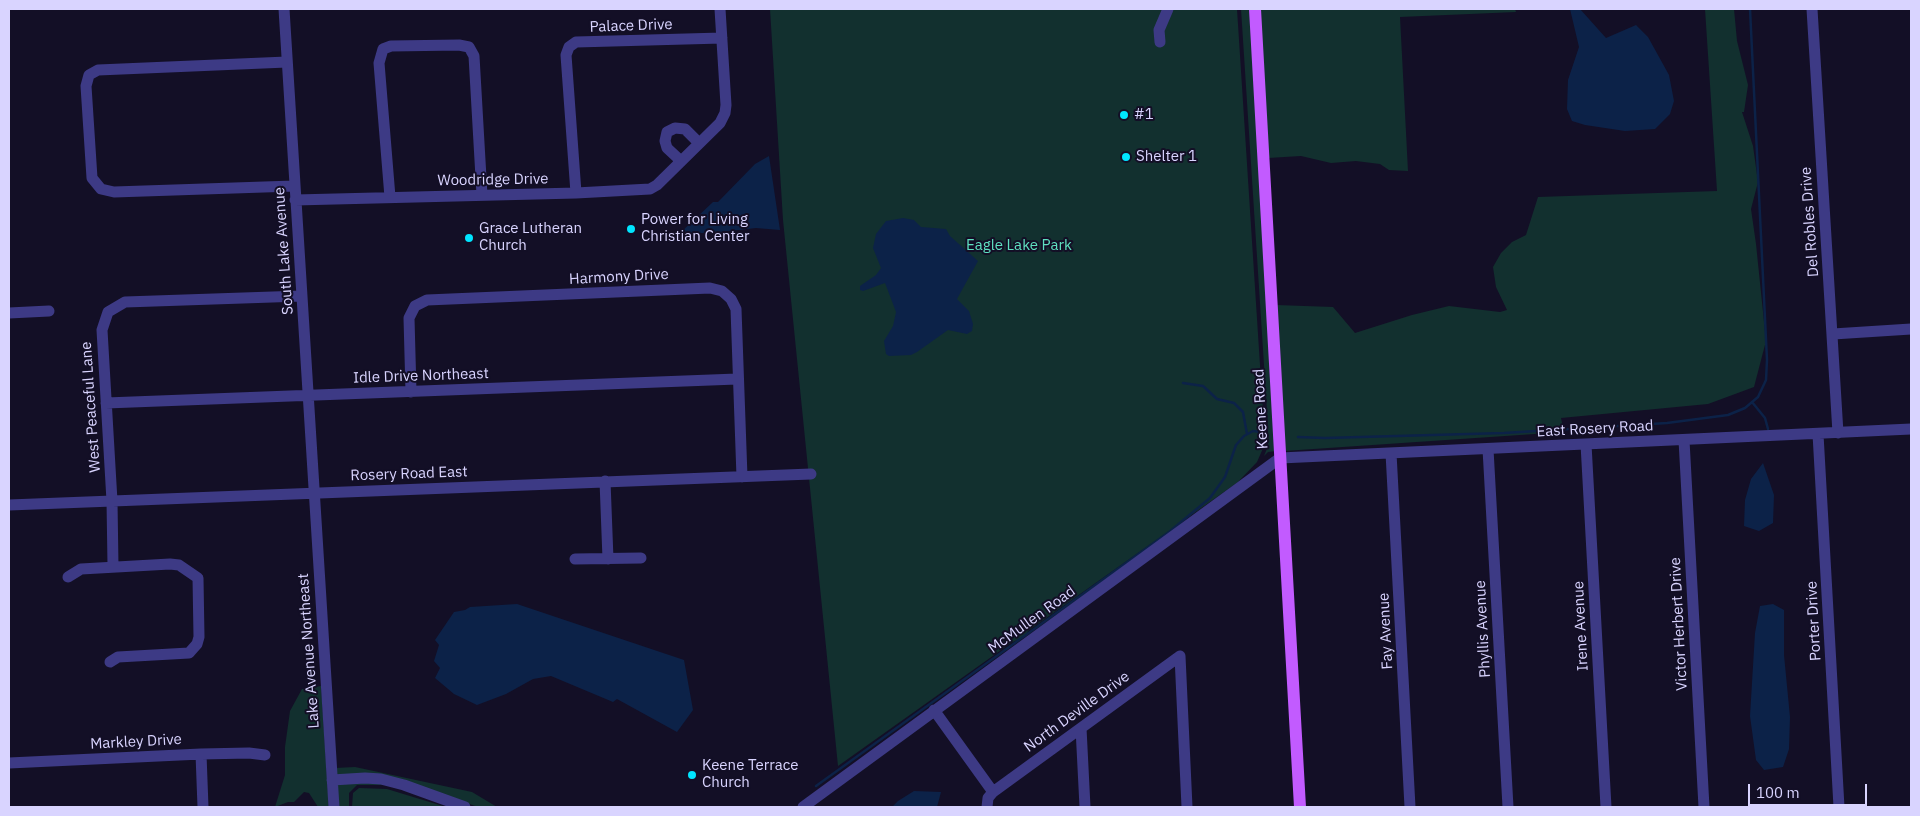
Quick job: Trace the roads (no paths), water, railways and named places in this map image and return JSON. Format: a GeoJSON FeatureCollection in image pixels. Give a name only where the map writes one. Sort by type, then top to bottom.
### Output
{"type":"FeatureCollection","features":[{"type":"Feature","properties":{"kind":"main road","name":"Keene Road"},"geometry":{"type":"LineString","coordinates":[[1255,9],[1300,807]]}},
{"type":"Feature","properties":{"kind":"street","name":"South Lake Avenue"},"geometry":{"type":"LineString","coordinates":[[284,9],[314,492]]}},
{"type":"Feature","properties":{"kind":"street","name":"Woodridge Drive"},"geometry":{"type":"LineString","coordinates":[[295,200],[576,193],[650,189],[657,185],[720,123],[726,105],[720,9]]}},
{"type":"Feature","properties":{"kind":"street"},"geometry":{"type":"LineString","coordinates":[[1160,42],[1159,30],[1168,9]]}},
{"type":"Feature","properties":{"kind":"street","name":"Del Robles Drive"},"geometry":{"type":"LineString","coordinates":[[1812,9],[1838,433]]}},
{"type":"Feature","properties":{"kind":"street","name":"Palace Drive"},"geometry":{"type":"LineString","coordinates":[[576,193],[566,55],[570,46],[576,42],[722,38]]}},
{"type":"Feature","properties":{"kind":"street"},"geometry":{"type":"LineString","coordinates":[[390,197],[379,63],[383,50],[391,46],[459,45],[469,47],[474,56],[482,195]]}},
{"type":"Feature","properties":{"kind":"street"},"geometry":{"type":"LineString","coordinates":[[287,62],[98,70],[90,75],[86,86],[92,178],[101,189],[114,192],[294,186]]}},
{"type":"Feature","properties":{"kind":"street"},"geometry":{"type":"LineString","coordinates":[[681,161],[667,148],[664,141],[667,132],[675,128],[685,129],[700,143]]}},
{"type":"Feature","properties":{"kind":"street","name":"Harmony Drive"},"geometry":{"type":"LineString","coordinates":[[411,392],[409,318],[415,306],[427,300],[710,288],[722,291],[731,299],[736,309],[742,477]]}},
{"type":"Feature","properties":{"kind":"street","name":"West Peaceful Lane"},"geometry":{"type":"LineString","coordinates":[[113,566],[112,501],[102,330],[108,312],[125,302],[302,296]]}},
{"type":"Feature","properties":{"kind":"street"},"geometry":{"type":"LineString","coordinates":[[9,312],[49,311]]}},
{"type":"Feature","properties":{"kind":"street"},"geometry":{"type":"LineString","coordinates":[[1832,334],[1911,330]]}},
{"type":"Feature","properties":{"kind":"street","name":"Idle Drive Northeast"},"geometry":{"type":"LineString","coordinates":[[106,403],[738,379]]}},
{"type":"Feature","properties":{"kind":"street","name":"East Rosery Road"},"geometry":{"type":"LineString","coordinates":[[1280,458],[1911,429]]}},
{"type":"Feature","properties":{"kind":"street","name":"Porter Drive"},"geometry":{"type":"LineString","coordinates":[[1818,434],[1839,807]]}},
{"type":"Feature","properties":{"kind":"street","name":"Victor Herbert Drive"},"geometry":{"type":"LineString","coordinates":[[1684,440],[1704,807]]}},
{"type":"Feature","properties":{"kind":"street","name":"Irene Avenue"},"geometry":{"type":"LineString","coordinates":[[1586,444],[1606,807]]}},
{"type":"Feature","properties":{"kind":"street","name":"Phyllis Avenue"},"geometry":{"type":"LineString","coordinates":[[1488,449],[1508,807]]}},
{"type":"Feature","properties":{"kind":"street","name":"Fay Avenue"},"geometry":{"type":"LineString","coordinates":[[1391,453],[1410,807]]}},
{"type":"Feature","properties":{"kind":"street","name":"McMullen Road"},"geometry":{"type":"LineString","coordinates":[[803,807],[1280,458]]}},
{"type":"Feature","properties":{"kind":"street","name":"Rosery Road East"},"geometry":{"type":"LineString","coordinates":[[9,505],[811,474]]}},
{"type":"Feature","properties":{"kind":"street"},"geometry":{"type":"LineString","coordinates":[[605,481],[608,559]]}},
{"type":"Feature","properties":{"kind":"street","name":"Lake Avenue Northeast"},"geometry":{"type":"LineString","coordinates":[[314,492],[334,807]]}},
{"type":"Feature","properties":{"kind":"street"},"geometry":{"type":"LineString","coordinates":[[575,559],[642,558]]}},
{"type":"Feature","properties":{"kind":"street"},"geometry":{"type":"LineString","coordinates":[[68,577],[81,569],[179,564],[198,578],[199,637],[197,644],[189,652],[118,657],[110,662]]}},
{"type":"Feature","properties":{"kind":"street","name":"North Deville Drive"},"geometry":{"type":"LineString","coordinates":[[993,792],[1180,656],[1187,807]]}},
{"type":"Feature","properties":{"kind":"street"},"geometry":{"type":"LineString","coordinates":[[934,710],[993,792],[988,798],[987,807]]}},
{"type":"Feature","properties":{"kind":"street"},"geometry":{"type":"LineString","coordinates":[[1081,728],[1085,807]]}},
{"type":"Feature","properties":{"kind":"street","name":"Markley Drive"},"geometry":{"type":"LineString","coordinates":[[9,764],[249,752],[265,755]]}},
{"type":"Feature","properties":{"kind":"street"},"geometry":{"type":"LineString","coordinates":[[201,754],[203,807]]}},
{"type":"Feature","properties":{"kind":"street"},"geometry":{"type":"LineString","coordinates":[[332,780],[381,778],[465,807]]}},
{"type":"Feature","properties":{"kind":"water"},"geometry":{"type":"Polygon","coordinates":[[[1570,9],[1580,9],[1606,38],[1636,25],[1648,37],[1669,75],[1674,101],[1670,114],[1655,129],[1625,131],[1585,125],[1572,121],[1567,109],[1568,80],[1579,47],[1570,9]]]}},
{"type":"Feature","properties":{"kind":"water"},"geometry":{"type":"Polygon","coordinates":[[[769,156],[780,230],[756,228],[712,233],[680,233],[713,202],[718,202],[755,164],[769,156]]]}},
{"type":"Feature","properties":{"kind":"water"},"geometry":{"type":"Polygon","coordinates":[[[903,218],[914,220],[921,227],[946,229],[950,236],[978,261],[957,299],[969,311],[973,324],[972,331],[967,334],[948,330],[911,355],[889,356],[886,354],[884,341],[893,326],[896,312],[885,283],[863,291],[860,290],[860,286],[876,275],[881,268],[873,248],[876,234],[886,221],[903,218]]]}},
{"type":"Feature","properties":{"kind":"water"},"geometry":{"type":"Polygon","coordinates":[[[1763,463],[1774,495],[1773,523],[1759,531],[1744,526],[1745,500],[1751,479],[1763,463]]]}},
{"type":"Feature","properties":{"kind":"water"},"geometry":{"type":"Polygon","coordinates":[[[517,604],[684,660],[693,710],[677,732],[617,699],[613,702],[551,676],[533,679],[506,694],[477,705],[454,694],[435,678],[440,668],[434,661],[439,645],[435,640],[454,612],[470,607],[517,604]]]}},
{"type":"Feature","properties":{"kind":"water"},"geometry":{"type":"Polygon","coordinates":[[[1773,604],[1784,610],[1784,655],[1790,717],[1789,749],[1783,767],[1764,770],[1756,760],[1750,716],[1755,633],[1760,606],[1773,604]]]}},
{"type":"Feature","properties":{"kind":"water"},"geometry":{"type":"Polygon","coordinates":[[[914,791],[941,792],[937,807],[892,807],[914,791]]]}},
{"type":"Feature","properties":{"kind":"waterway"},"geometry":{"type":"LineString","coordinates":[[1298,437],[1325,438],[1504,433],[1667,423],[1728,415],[1745,408],[1758,397],[1766,380],[1767,360],[1750,9]]}},
{"type":"Feature","properties":{"kind":"waterway"},"geometry":{"type":"LineString","coordinates":[[1183,383],[1203,386],[1217,399],[1234,403],[1243,412],[1247,434]]}},
{"type":"Feature","properties":{"kind":"waterway"},"geometry":{"type":"LineString","coordinates":[[1752,402],[1765,418],[1768,429]]}},
{"type":"Feature","properties":{"kind":"waterway"},"geometry":{"type":"LineString","coordinates":[[816,786],[1169,532],[1210,498],[1225,477],[1236,445],[1244,436],[1253,431],[1261,432]]}},
{"type":"Feature","properties":{"kind":"place","name":"#1"},"geometry":{"type":"Point","coordinates":[1124,115]}},
{"type":"Feature","properties":{"kind":"place","name":"Shelter 1"},"geometry":{"type":"Point","coordinates":[1126,157]}},
{"type":"Feature","properties":{"kind":"place","name":"Power for Living Christian Center"},"geometry":{"type":"Point","coordinates":[631,229]}},
{"type":"Feature","properties":{"kind":"place","name":"Grace Lutheran Church"},"geometry":{"type":"Point","coordinates":[469,238]}},
{"type":"Feature","properties":{"kind":"place","name":"Keene Terrace Church"},"geometry":{"type":"Point","coordinates":[692,775]}},
{"type":"Feature","properties":{"kind":"park label","name":"Eagle Lake Park"},"geometry":{"type":"Point","coordinates":[1019,246]}}]}
